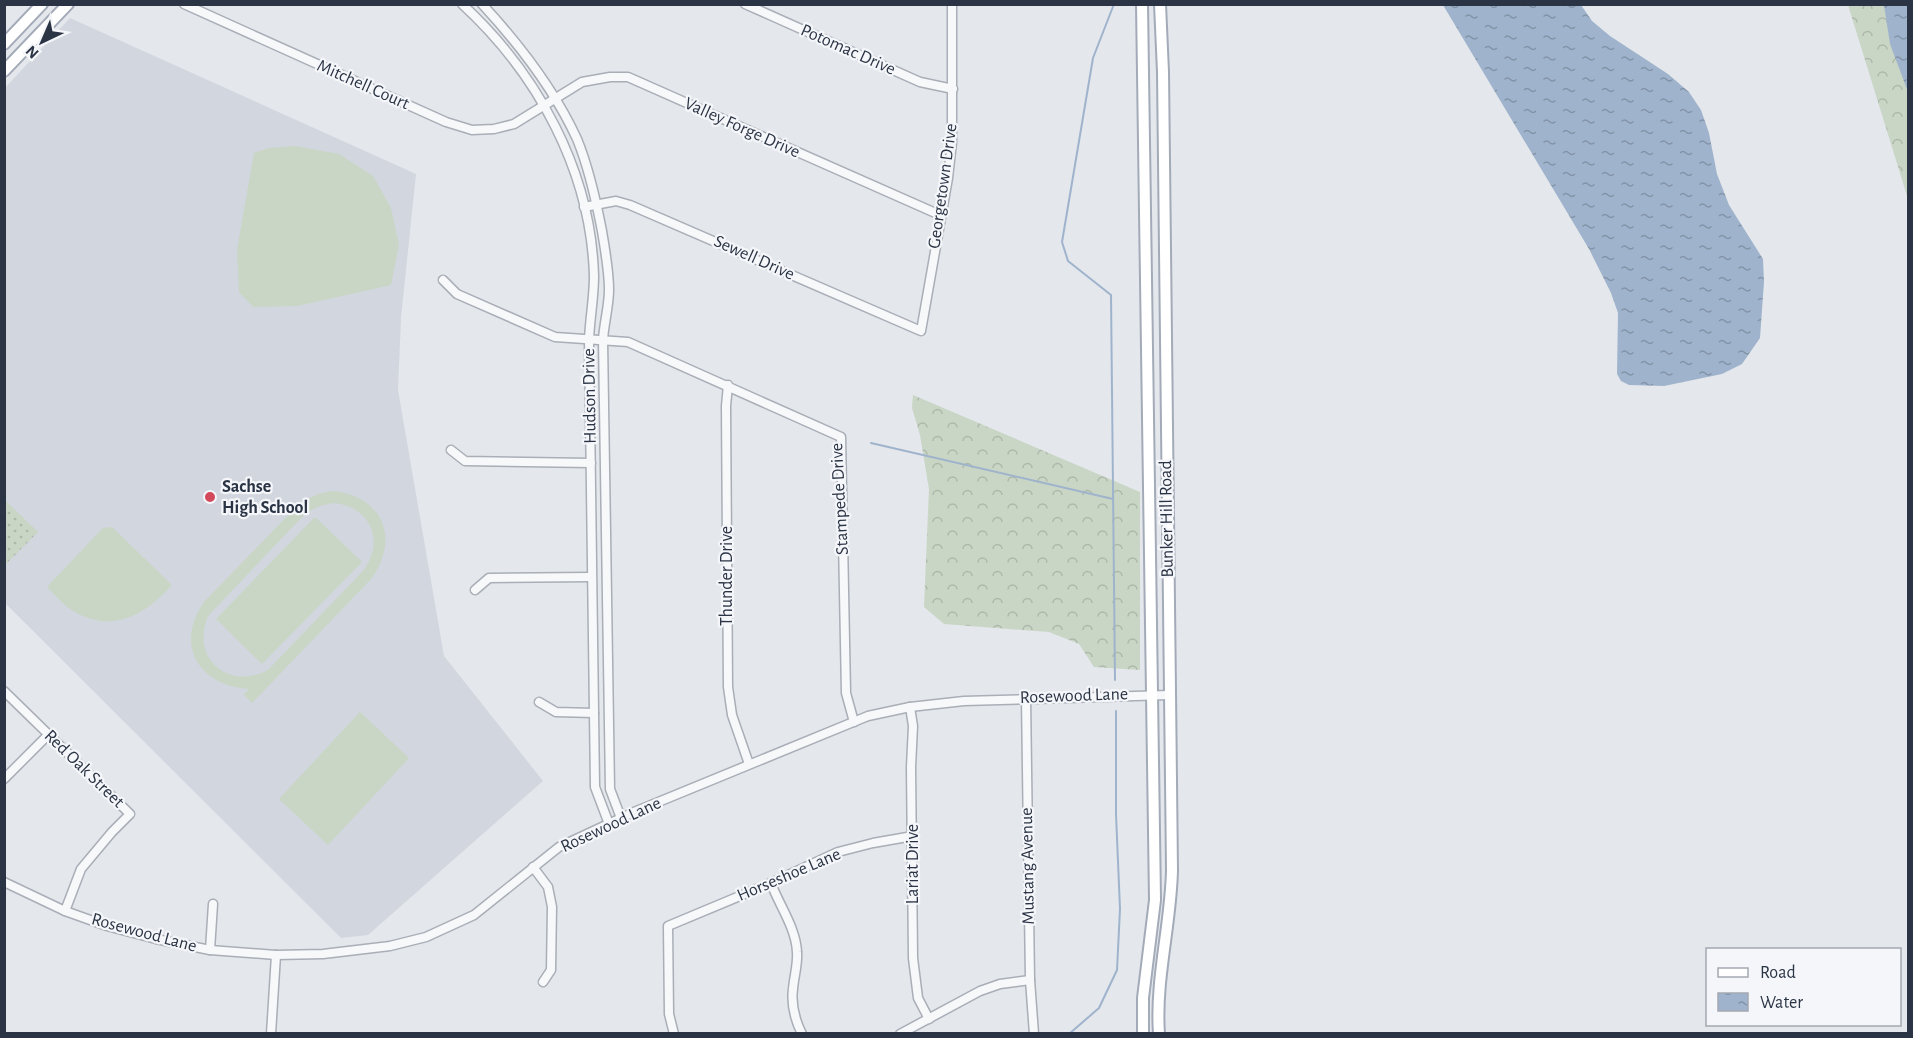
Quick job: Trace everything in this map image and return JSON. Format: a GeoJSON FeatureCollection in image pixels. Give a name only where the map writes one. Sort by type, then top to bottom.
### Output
{"type":"FeatureCollection","features":[{"type":"Feature","properties":{"kind":"main road"},"geometry":{"type":"LineString","coordinates":[[4,44],[42,4]]}},
{"type":"Feature","properties":{"kind":"main road"},"geometry":{"type":"LineString","coordinates":[[4,71],[68,4]]}},
{"type":"Feature","properties":{"kind":"main road","name":"Bunker Hill Road"},"geometry":{"type":"LineString","coordinates":[[1142,4],[1155,900],[1143,998],[1143,1034]]}},
{"type":"Feature","properties":{"kind":"main road","name":"Bunker Hill Road"},"geometry":{"type":"LineString","coordinates":[[1159,1034],[1159,997],[1172,888],[1163,72],[1160,4]]}},
{"type":"Feature","properties":{"kind":"street","name":"Mitchell Court"},"geometry":{"type":"LineString","coordinates":[[184,4],[446,122],[472,129],[494,129],[514,124],[544,106]]}},
{"type":"Feature","properties":{"kind":"street","name":"Hudson Drive"},"geometry":{"type":"LineString","coordinates":[[462,4],[498,40],[525,75],[544,106],[558,131],[584,207],[594,275],[589,339],[595,787],[609,824]]}},
{"type":"Feature","properties":{"kind":"street","name":"Hudson Drive"},"geometry":{"type":"LineString","coordinates":[[482,4],[530,60],[576,138],[586,162],[597,204],[606,255],[609,290],[603,340],[610,789],[621,818]]}},
{"type":"Feature","properties":{"kind":"street","name":"Potomac Drive"},"geometry":{"type":"LineString","coordinates":[[745,4],[920,81],[953,88]]}},
{"type":"Feature","properties":{"kind":"street","name":"Georgetown Drive"},"geometry":{"type":"LineString","coordinates":[[921,331],[948,178],[952,141],[952,4]]}},
{"type":"Feature","properties":{"kind":"street","name":"Valley Forge Drive"},"geometry":{"type":"LineString","coordinates":[[544,106],[582,82],[599,78],[628,77],[940,215]]}},
{"type":"Feature","properties":{"kind":"street","name":"Sewell Drive"},"geometry":{"type":"LineString","coordinates":[[584,207],[616,201],[657,215],[921,331]]}},
{"type":"Feature","properties":{"kind":"street","name":"Stampede Drive"},"geometry":{"type":"LineString","coordinates":[[443,279],[457,294],[555,337],[628,342],[841,437],[846,693],[854,722]]}},
{"type":"Feature","properties":{"kind":"street","name":"Thunder Drive"},"geometry":{"type":"LineString","coordinates":[[728,385],[726,420],[728,687],[732,715],[748,764]]}},
{"type":"Feature","properties":{"kind":"street"},"geometry":{"type":"LineString","coordinates":[[451,450],[465,461],[591,463]]}},
{"type":"Feature","properties":{"kind":"street"},"geometry":{"type":"LineString","coordinates":[[475,590],[489,578],[591,577]]}},
{"type":"Feature","properties":{"kind":"street","name":"Red Oak Street"},"geometry":{"type":"LineString","coordinates":[[4,691],[130,814],[112,831],[81,869],[65,911]]}},
{"type":"Feature","properties":{"kind":"street","name":"Rosewood Lane"},"geometry":{"type":"LineString","coordinates":[[4,882],[65,911],[107,926],[146,937],[210,950],[276,955],[323,954],[390,946],[426,937],[474,915],[559,847],[748,764],[868,716],[910,706],[1026,698],[1169,695]]}},
{"type":"Feature","properties":{"kind":"street","name":"Mustang Avenue"},"geometry":{"type":"LineString","coordinates":[[1026,698],[1030,980],[1034,1034]]}},
{"type":"Feature","properties":{"kind":"street"},"geometry":{"type":"LineString","coordinates":[[540,702],[556,712],[594,713]]}},
{"type":"Feature","properties":{"kind":"street","name":"Lariat Drive"},"geometry":{"type":"LineString","coordinates":[[910,706],[913,726],[911,768],[913,958],[918,998],[929,1019]]}},
{"type":"Feature","properties":{"kind":"street"},"geometry":{"type":"LineString","coordinates":[[4,779],[49,734]]}},
{"type":"Feature","properties":{"kind":"street","name":"Horseshoe Lane"},"geometry":{"type":"LineString","coordinates":[[674,1034],[669,1014],[668,926],[838,852],[913,836]]}},
{"type":"Feature","properties":{"kind":"street"},"geometry":{"type":"LineString","coordinates":[[533,867],[548,887],[552,907],[552,970],[543,982]]}},
{"type":"Feature","properties":{"kind":"street"},"geometry":{"type":"LineString","coordinates":[[771,883],[787,917],[797,950],[797,969],[792,990],[795,1018],[802,1034]]}},
{"type":"Feature","properties":{"kind":"street"},"geometry":{"type":"LineString","coordinates":[[210,950],[213,904]]}},
{"type":"Feature","properties":{"kind":"street"},"geometry":{"type":"LineString","coordinates":[[271,1034],[276,955]]}},
{"type":"Feature","properties":{"kind":"street"},"geometry":{"type":"LineString","coordinates":[[900,1034],[981,991],[1000,984],[1030,980]]}},
{"type":"Feature","properties":{"kind":"shaded area","name":"Sachse High School"},"geometry":{"type":"Polygon","coordinates":[[[70,18],[416,174],[401,318],[398,390],[444,656],[543,781],[368,935],[341,938],[5,603],[4,89],[70,18]]]}},
{"type":"Feature","properties":{"kind":"green space"},"geometry":{"type":"Polygon","coordinates":[[[1848,5],[1908,5],[1908,199],[1848,5]]]}},
{"type":"Feature","properties":{"kind":"green space"},"geometry":{"type":"Polygon","coordinates":[[[295,146],[339,154],[373,176],[391,208],[399,245],[391,285],[297,306],[253,307],[239,292],[237,250],[254,153],[269,148],[295,146]]]}},
{"type":"Feature","properties":{"kind":"green space"},"geometry":{"type":"Polygon","coordinates":[[[913,395],[1140,492],[1140,670],[1094,667],[1079,644],[1049,632],[944,624],[924,607],[929,489],[920,435],[912,408],[913,395]]]}},
{"type":"Feature","properties":{"kind":"green space"},"geometry":{"type":"Polygon","coordinates":[[[330,492],[352,495],[375,511],[382,522],[385,535],[385,549],[380,563],[372,578],[252,703],[244,695],[249,689],[231,686],[217,680],[196,660],[191,633],[195,618],[204,602],[297,506],[315,496],[330,492]],[[335,503],[326,504],[303,516],[208,616],[204,631],[204,645],[216,667],[239,676],[253,675],[268,670],[363,571],[370,560],[374,538],[366,519],[348,506],[335,503]]]}},
{"type":"Feature","properties":{"kind":"green space"},"geometry":{"type":"Polygon","coordinates":[[[5,500],[38,532],[5,565],[4,564],[5,500]]]}},
{"type":"Feature","properties":{"kind":"green space"},"geometry":{"type":"Polygon","coordinates":[[[315,517],[362,562],[262,664],[216,619],[315,517]]]}},
{"type":"Feature","properties":{"kind":"green space"},"geometry":{"type":"Polygon","coordinates":[[[112,527],[172,585],[140,612],[116,621],[103,621],[71,610],[47,587],[103,528],[112,527]]]}},
{"type":"Feature","properties":{"kind":"green space"},"geometry":{"type":"Polygon","coordinates":[[[360,712],[409,758],[328,845],[279,799],[360,712]]]}},
{"type":"Feature","properties":{"kind":"water"},"geometry":{"type":"Polygon","coordinates":[[[1443,5],[1581,5],[1592,21],[1610,36],[1668,74],[1689,92],[1701,110],[1709,133],[1717,174],[1729,205],[1763,259],[1764,282],[1760,338],[1742,364],[1722,374],[1664,386],[1629,385],[1621,381],[1617,374],[1618,313],[1611,293],[1589,249],[1443,5]]]}},
{"type":"Feature","properties":{"kind":"water"},"geometry":{"type":"Polygon","coordinates":[[[1884,5],[1908,5],[1908,92],[1890,44],[1884,5]]]}},
{"type":"Feature","properties":{"kind":"waterway"},"geometry":{"type":"LineString","coordinates":[[1114,4],[1093,58],[1062,242],[1068,261],[1111,295],[1115,680]]}},
{"type":"Feature","properties":{"kind":"waterway"},"geometry":{"type":"LineString","coordinates":[[871,443],[1113,499]]}},
{"type":"Feature","properties":{"kind":"waterway"},"geometry":{"type":"LineString","coordinates":[[1069,1034],[1099,1008],[1117,970],[1120,909],[1116,814],[1116,711]]}},
{"type":"Feature","properties":{"kind":"place","name":"Sachse High School"},"geometry":{"type":"Point","coordinates":[210,497]}}]}
